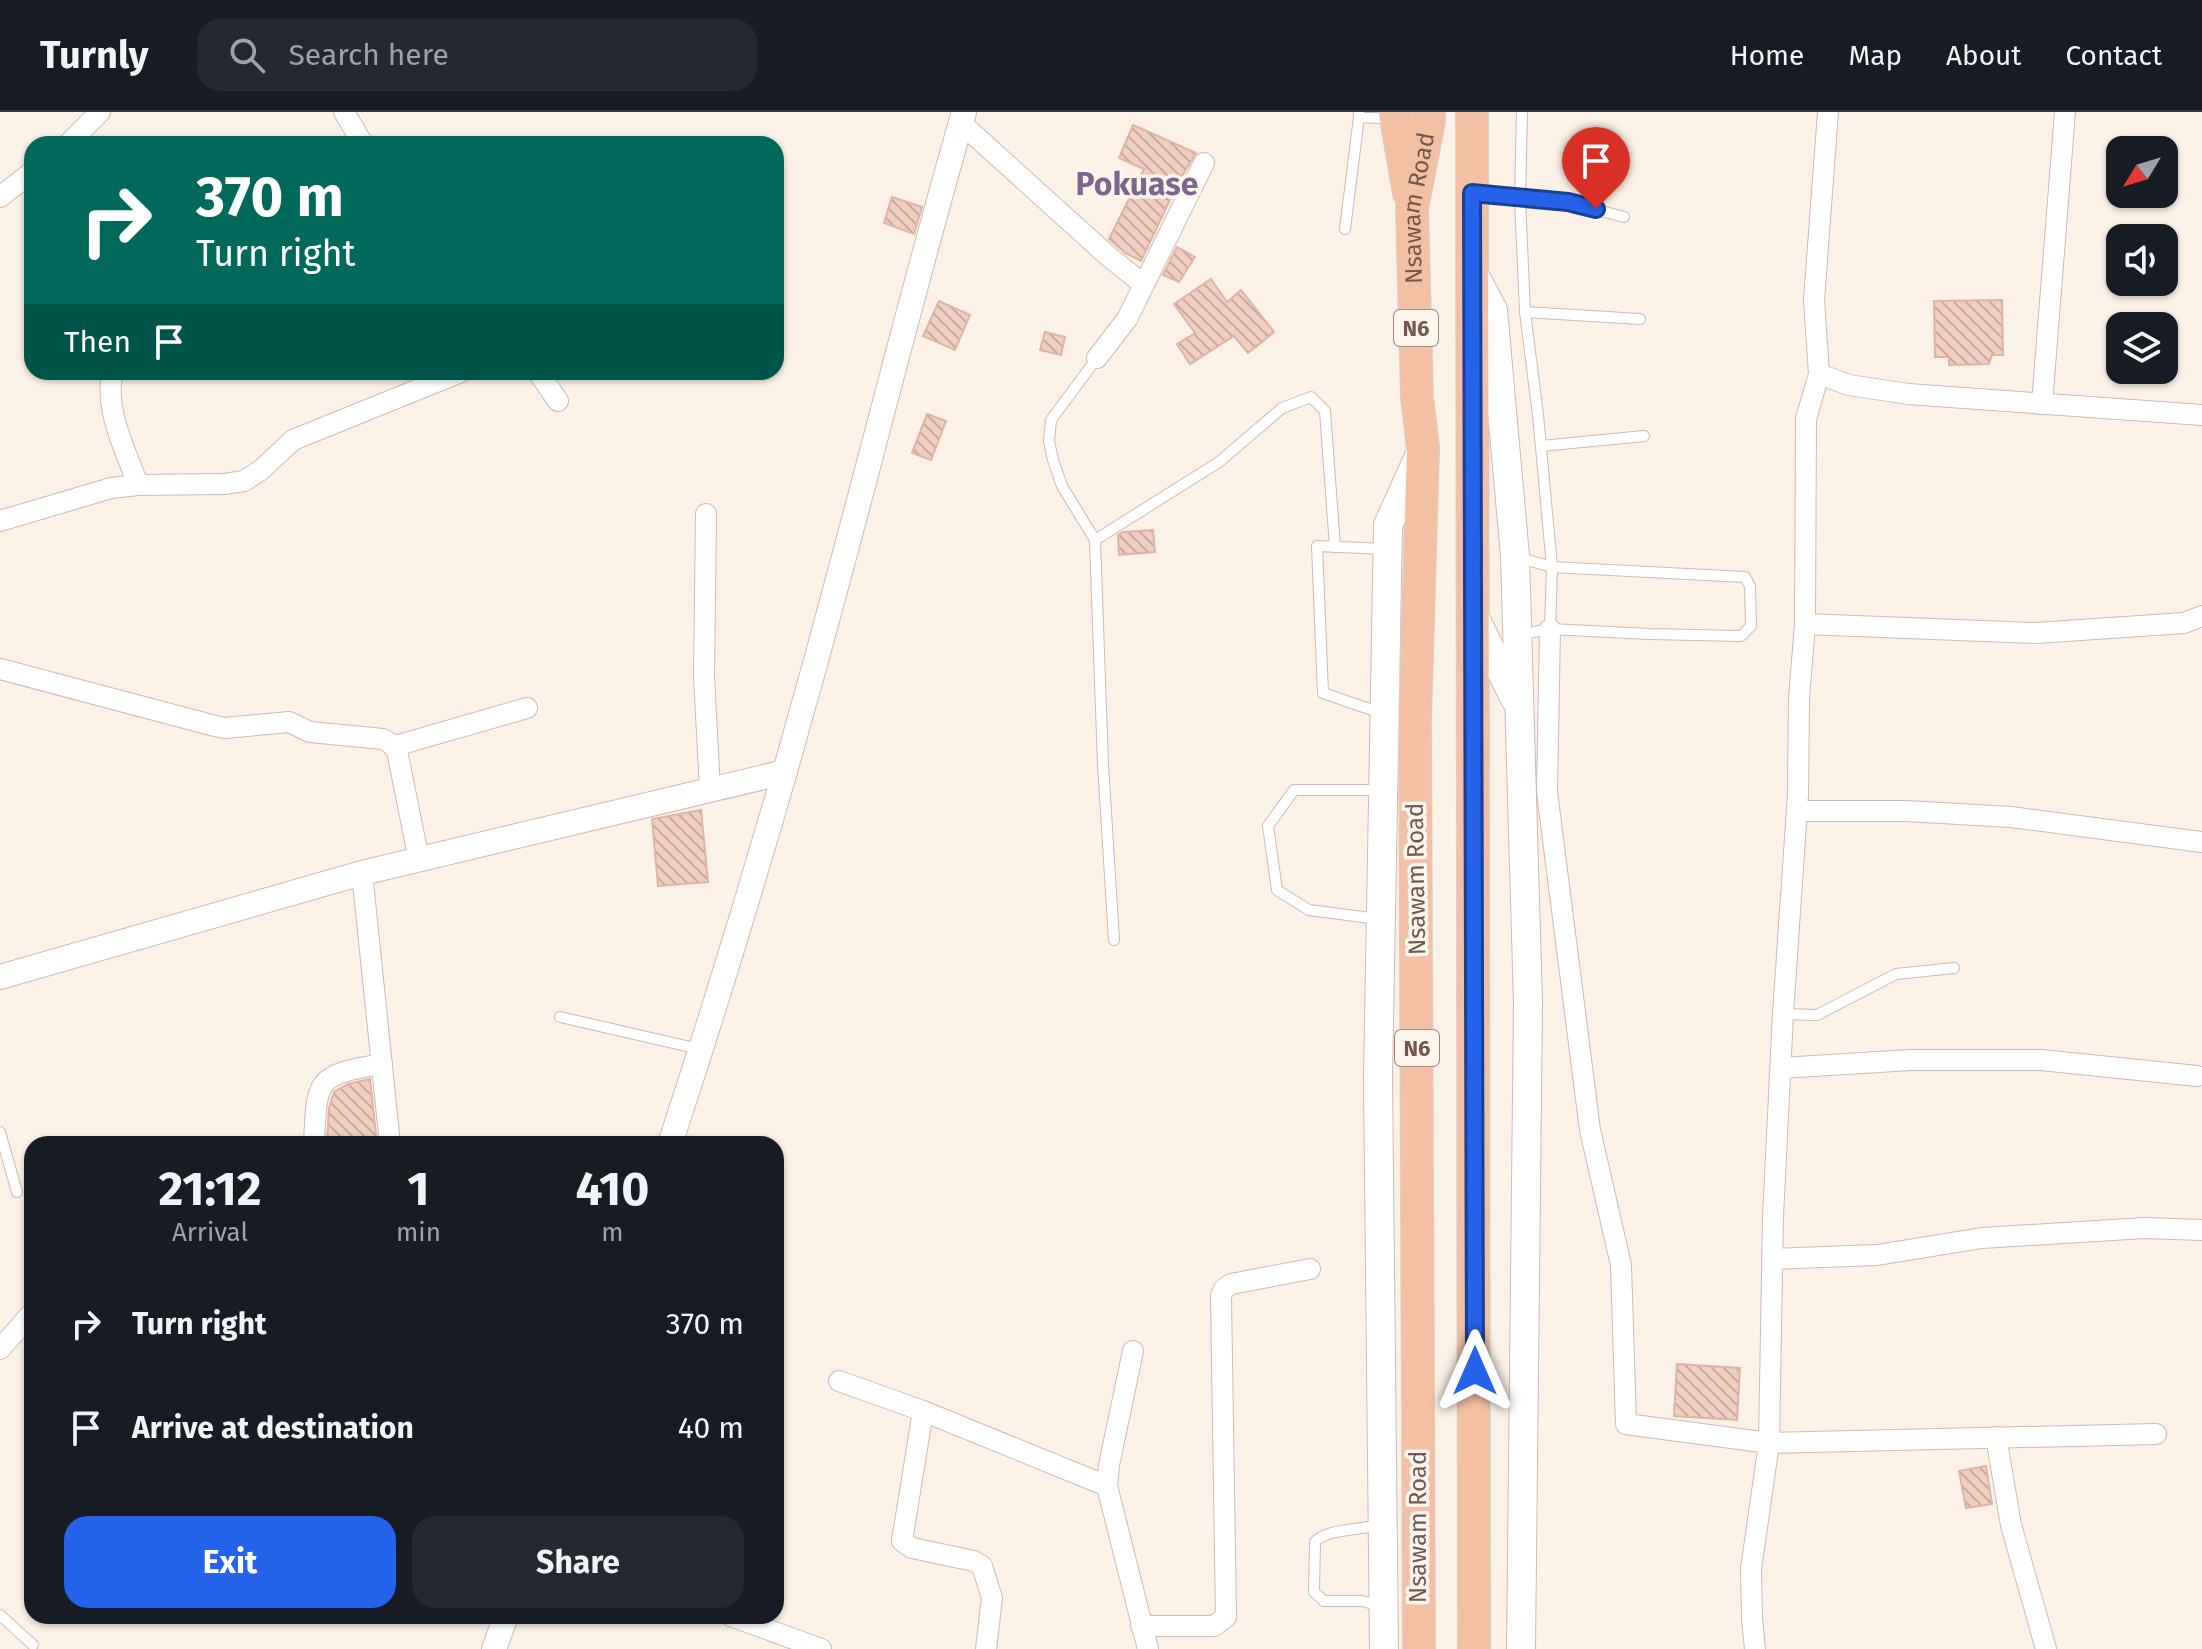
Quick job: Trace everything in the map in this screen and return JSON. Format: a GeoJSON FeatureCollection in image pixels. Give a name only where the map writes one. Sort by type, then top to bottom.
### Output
{"type":"FeatureCollection","features":[{"type":"Feature","properties":{"kind":"highway","name":"Nsawam Road"},"geometry":{"type":"LineString","coordinates":[[1419,1649],[1415,720],[1423,448],[1417,397],[1412,208],[1429,112]]}},
{"type":"Feature","properties":{"kind":"highway","name":"Nsawam Road"},"geometry":{"type":"LineString","coordinates":[[1472,112],[1474,1649]]}},
{"type":"Feature","properties":{"kind":"highway"},"geometry":{"type":"LineString","coordinates":[[1395,115],[1412,208]]}},
{"type":"Feature","properties":{"kind":"main road"},"geometry":{"type":"LineString","coordinates":[[1474,274],[1493,310],[1515,556],[1528,1003],[1521,1649]]}},
{"type":"Feature","properties":{"kind":"main road"},"geometry":{"type":"LineString","coordinates":[[1384,1649],[1378,1078],[1388,525],[1423,448]]}},
{"type":"Feature","properties":{"kind":"main road"},"geometry":{"type":"LineString","coordinates":[[1474,616],[1519,707]]}},
{"type":"Feature","properties":{"kind":"street"},"geometry":{"type":"LineString","coordinates":[[76,136],[100,112]]}},
{"type":"Feature","properties":{"kind":"street"},"geometry":{"type":"LineString","coordinates":[[344,112],[358,136]]}},
{"type":"Feature","properties":{"kind":"street"},"geometry":{"type":"LineString","coordinates":[[1755,1649],[1751,1569],[1769,1443],[1772,1259],[1805,624],[1806,419],[1819,374],[1814,300],[1828,112]]}},
{"type":"Feature","properties":{"kind":"street"},"geometry":{"type":"LineString","coordinates":[[2042,404],[2065,112]]}},
{"type":"Feature","properties":{"kind":"street"},"geometry":{"type":"LineString","coordinates":[[673,1136],[785,772],[922,255],[963,118],[1108,256],[1143,284]]}},
{"type":"Feature","properties":{"kind":"street"},"geometry":{"type":"LineString","coordinates":[[1097,358],[1127,319],[1204,163]]}},
{"type":"Feature","properties":{"kind":"street"},"geometry":{"type":"LineString","coordinates":[[0,197],[24,178]]}},
{"type":"Feature","properties":{"kind":"street"},"geometry":{"type":"LineString","coordinates":[[1819,374],[1849,385],[1908,394],[2202,415]]}},
{"type":"Feature","properties":{"kind":"street"},"geometry":{"type":"LineString","coordinates":[[112,380],[112,408],[138,485]]}},
{"type":"Feature","properties":{"kind":"street"},"geometry":{"type":"LineString","coordinates":[[0,521],[111,488],[244,481],[261,470],[293,440],[441,380]]}},
{"type":"Feature","properties":{"kind":"street"},"geometry":{"type":"LineString","coordinates":[[544,380],[558,401]]}},
{"type":"Feature","properties":{"kind":"street"},"geometry":{"type":"LineString","coordinates":[[706,514],[704,677],[710,789]]}},
{"type":"Feature","properties":{"kind":"street"},"geometry":{"type":"LineString","coordinates":[[1805,624],[2036,633],[2184,623],[2202,616]]}},
{"type":"Feature","properties":{"kind":"street"},"geometry":{"type":"LineString","coordinates":[[1550,629],[1547,792],[1590,1130],[1621,1265],[1626,1424],[1769,1443],[2156,1434]]}},
{"type":"Feature","properties":{"kind":"street"},"geometry":{"type":"LineString","coordinates":[[0,669],[225,728],[289,722],[310,732],[383,739],[395,746],[527,708]]}},
{"type":"Feature","properties":{"kind":"street"},"geometry":{"type":"LineString","coordinates":[[395,746],[419,860]]}},
{"type":"Feature","properties":{"kind":"street"},"geometry":{"type":"LineString","coordinates":[[0,977],[362,873],[785,772]]}},
{"type":"Feature","properties":{"kind":"street"},"geometry":{"type":"LineString","coordinates":[[1797,811],[1906,811],[2011,817],[2202,842]]}},
{"type":"Feature","properties":{"kind":"street"},"geometry":{"type":"LineString","coordinates":[[362,873],[389,1136]]}},
{"type":"Feature","properties":{"kind":"street"},"geometry":{"type":"LineString","coordinates":[[1781,1068],[1911,1060],[2041,1060],[2197,1076]]}},
{"type":"Feature","properties":{"kind":"street"},"geometry":{"type":"LineString","coordinates":[[314,1136],[320,1086],[334,1075],[348,1070],[382,1064]]}},
{"type":"Feature","properties":{"kind":"street"},"geometry":{"type":"LineString","coordinates":[[1772,1259],[1877,1255],[1982,1238],[2145,1228],[2202,1230]]}},
{"type":"Feature","properties":{"kind":"street"},"geometry":{"type":"LineString","coordinates":[[1141,1626],[1214,1626],[1226,1617],[1221,1296],[1231,1284],[1310,1269]]}},
{"type":"Feature","properties":{"kind":"street"},"geometry":{"type":"LineString","coordinates":[[0,1349],[24,1322]]}},
{"type":"Feature","properties":{"kind":"street"},"geometry":{"type":"LineString","coordinates":[[1133,1351],[1107,1486],[1148,1649]]}},
{"type":"Feature","properties":{"kind":"street"},"geometry":{"type":"LineString","coordinates":[[839,1381],[923,1411],[1107,1486]]}},
{"type":"Feature","properties":{"kind":"street"},"geometry":{"type":"LineString","coordinates":[[923,1411],[902,1541],[912,1548],[974,1561],[982,1566],[992,1598],[986,1649]]}},
{"type":"Feature","properties":{"kind":"street"},"geometry":{"type":"LineString","coordinates":[[1996,1437],[2011,1525],[2046,1649]]}},
{"type":"Feature","properties":{"kind":"street"},"geometry":{"type":"LineString","coordinates":[[494,1649],[503,1624]]}},
{"type":"Feature","properties":{"kind":"street"},"geometry":{"type":"LineString","coordinates":[[753,1624],[821,1649]]}},
{"type":"Feature","properties":{"kind":"lane"},"geometry":{"type":"LineString","coordinates":[[1522,112],[1520,199],[1525,312],[1552,567],[1550,629]]}},
{"type":"Feature","properties":{"kind":"lane"},"geometry":{"type":"LineString","coordinates":[[1345,229],[1359,115],[1395,115]]}},
{"type":"Feature","properties":{"kind":"lane"},"geometry":{"type":"LineString","coordinates":[[1472,193],[1568,202],[1624,217]]}},
{"type":"Feature","properties":{"kind":"lane"},"geometry":{"type":"LineString","coordinates":[[1525,312],[1640,319]]}},
{"type":"Feature","properties":{"kind":"lane"},"geometry":{"type":"LineString","coordinates":[[1097,358],[1051,420],[1049,441],[1062,486],[1095,540],[1103,765],[1114,940]]}},
{"type":"Feature","properties":{"kind":"lane"},"geometry":{"type":"LineString","coordinates":[[1095,540],[1219,462],[1282,408],[1311,397],[1325,411],[1335,547]]}},
{"type":"Feature","properties":{"kind":"lane"},"geometry":{"type":"LineString","coordinates":[[1541,446],[1644,436]]}},
{"type":"Feature","properties":{"kind":"lane"},"geometry":{"type":"LineString","coordinates":[[1385,714],[1323,693],[1317,546],[1388,549]]}},
{"type":"Feature","properties":{"kind":"lane"},"geometry":{"type":"LineString","coordinates":[[1515,556],[1552,567],[1745,577],[1750,586],[1751,626],[1741,636],[1550,629],[1516,635]]}},
{"type":"Feature","properties":{"kind":"lane"},"geometry":{"type":"LineString","coordinates":[[1381,919],[1309,910],[1277,890],[1268,826],[1294,790],[1383,790]]}},
{"type":"Feature","properties":{"kind":"lane"},"geometry":{"type":"LineString","coordinates":[[1783,1014],[1817,1015],[1896,974],[1954,968]]}},
{"type":"Feature","properties":{"kind":"lane"},"geometry":{"type":"LineString","coordinates":[[560,1017],[701,1050]]}},
{"type":"Feature","properties":{"kind":"lane"},"geometry":{"type":"LineString","coordinates":[[0,1132],[17,1192]]}},
{"type":"Feature","properties":{"kind":"lane"},"geometry":{"type":"LineString","coordinates":[[1383,1524],[1362,1530],[1326,1532],[1320,1536],[1315,1542],[1314,1592],[1324,1601],[1362,1601],[1384,1607]]}},
{"type":"Feature","properties":{"kind":"lane"},"geometry":{"type":"LineString","coordinates":[[0,1615],[33,1645]]}},
{"type":"Feature","properties":{"kind":"building"},"geometry":{"type":"Polygon","coordinates":[[[1133,125],[1196,153],[1178,183],[1141,261],[1125,253],[1109,239],[1144,169],[1119,158],[1133,125]]]}},
{"type":"Feature","properties":{"kind":"building"},"geometry":{"type":"Polygon","coordinates":[[[892,197],[922,207],[914,234],[884,223],[892,197]]]}},
{"type":"Feature","properties":{"kind":"building"},"geometry":{"type":"Polygon","coordinates":[[[1177,247],[1195,257],[1179,282],[1163,275],[1177,247]]]}},
{"type":"Feature","properties":{"kind":"building"},"geometry":{"type":"Polygon","coordinates":[[[1211,279],[1227,302],[1241,290],[1274,332],[1248,353],[1234,336],[1190,364],[1177,344],[1195,333],[1174,304],[1211,279]]]}},
{"type":"Feature","properties":{"kind":"building"},"geometry":{"type":"Polygon","coordinates":[[[2002,300],[2003,355],[1992,355],[1989,364],[1949,365],[1949,357],[1935,357],[1934,301],[2002,300]]]}},
{"type":"Feature","properties":{"kind":"building"},"geometry":{"type":"Polygon","coordinates":[[[939,301],[970,315],[955,350],[923,336],[939,301]]]}},
{"type":"Feature","properties":{"kind":"building"},"geometry":{"type":"Polygon","coordinates":[[[1045,332],[1065,337],[1061,355],[1040,350],[1045,332]]]}},
{"type":"Feature","properties":{"kind":"building"},"geometry":{"type":"Polygon","coordinates":[[[927,414],[946,421],[931,460],[912,453],[927,414]]]}},
{"type":"Feature","properties":{"kind":"building"},"geometry":{"type":"Polygon","coordinates":[[[1153,530],[1155,552],[1119,555],[1118,535],[1153,530]]]}},
{"type":"Feature","properties":{"kind":"building"},"geometry":{"type":"Polygon","coordinates":[[[701,810],[708,882],[658,886],[652,819],[701,810]]]}},
{"type":"Feature","properties":{"kind":"building"},"geometry":{"type":"Polygon","coordinates":[[[370,1079],[376,1136],[327,1136],[329,1108],[334,1092],[348,1084],[370,1079]]]}},
{"type":"Feature","properties":{"kind":"building"},"geometry":{"type":"Polygon","coordinates":[[[1677,1364],[1740,1368],[1737,1420],[1674,1416],[1677,1364]]]}},
{"type":"Feature","properties":{"kind":"building"},"geometry":{"type":"Polygon","coordinates":[[[1986,1466],[1992,1504],[1966,1508],[1959,1471],[1986,1466]]]}},
{"type":"Feature","properties":{"kind":"district","name":"Pokuase"},"geometry":{"type":"Point","coordinates":[1137,184]}},
{"type":"Feature","properties":{"kind":"route"},"geometry":{"type":"LineString","coordinates":[[1475,1371],[1472,193],[1568,202],[1596,209]]}}]}
